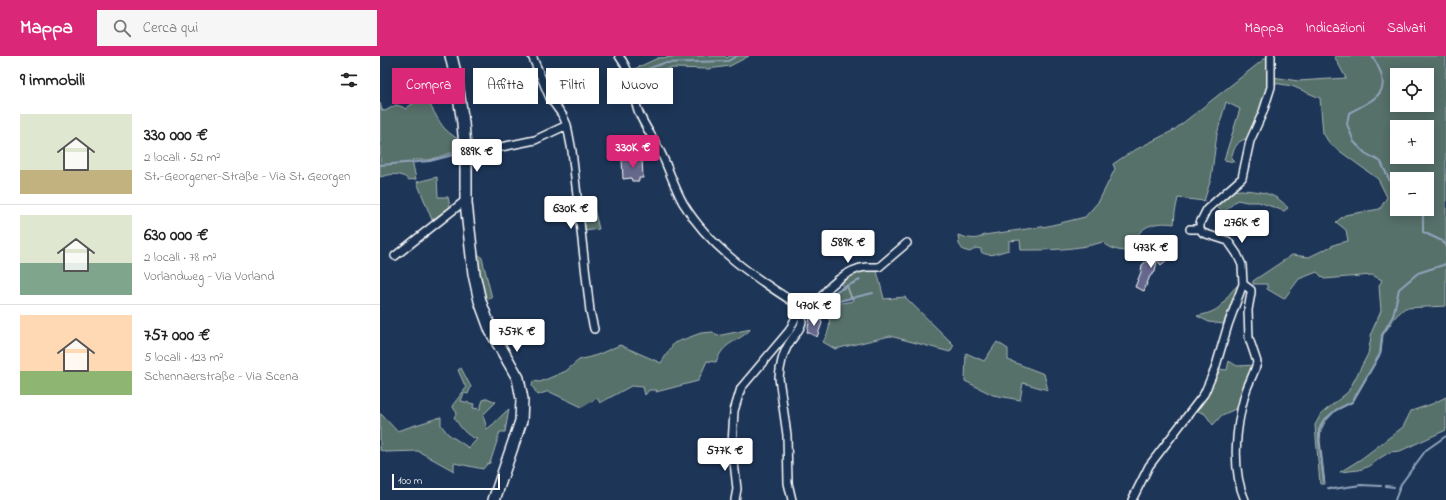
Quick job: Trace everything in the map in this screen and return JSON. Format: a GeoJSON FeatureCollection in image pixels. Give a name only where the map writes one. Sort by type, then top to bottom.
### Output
{"type":"FeatureCollection","features":[{"type":"Feature","properties":{"kind":"street"},"geometry":{"type":"LineString","coordinates":[[451,56],[459,92],[466,159],[466,203],[474,274],[480,301],[491,331],[518,378],[522,399],[521,421],[494,500]]}},
{"type":"Feature","properties":{"kind":"street"},"geometry":{"type":"LineString","coordinates":[[532,56],[550,98],[563,116],[567,125],[572,151],[590,311],[594,329]]}},
{"type":"Feature","properties":{"kind":"street"},"geometry":{"type":"LineString","coordinates":[[619,56],[629,71],[639,112],[661,153],[677,191],[690,213],[705,233],[738,264],[798,305],[800,309],[802,324],[800,330],[787,347],[780,368],[779,378],[787,435],[788,483],[792,500]]}},
{"type":"Feature","properties":{"kind":"street"},"geometry":{"type":"LineString","coordinates":[[1200,230],[1200,223],[1207,209],[1242,178],[1250,141],[1263,112],[1271,87],[1271,56]]}},
{"type":"Feature","properties":{"kind":"street"},"geometry":{"type":"LineString","coordinates":[[466,159],[474,158],[496,148],[535,140],[567,125]]}},
{"type":"Feature","properties":{"kind":"street"},"geometry":{"type":"LineString","coordinates":[[395,256],[462,203],[466,203]]}},
{"type":"Feature","properties":{"kind":"street"},"geometry":{"type":"LineString","coordinates":[[1132,500],[1149,466],[1204,394],[1215,369],[1228,325],[1243,284],[1242,265],[1237,254],[1228,241],[1203,233],[1200,230],[1190,228]]}},
{"type":"Feature","properties":{"kind":"street"},"geometry":{"type":"LineString","coordinates":[[735,500],[736,489],[732,444],[734,411],[741,388],[789,331],[800,309],[817,304],[827,289],[850,273],[865,267],[879,267],[907,243]]}},
{"type":"Feature","properties":{"kind":"street"},"geometry":{"type":"LineString","coordinates":[[1243,284],[1251,290],[1248,310],[1249,338],[1257,362],[1246,392],[1238,435],[1238,470],[1240,488],[1245,500]]}},
{"type":"Feature","properties":{"kind":"green space"},"geometry":{"type":"Polygon","coordinates":[[[725,56],[727,58],[729,56],[749,56],[730,66],[708,69],[636,68],[658,58],[725,56]]]}},
{"type":"Feature","properties":{"kind":"green space"},"geometry":{"type":"Polygon","coordinates":[[[1268,56],[1269,83],[1250,141],[1245,139],[1239,142],[1236,146],[1231,158],[1235,162],[1224,160],[1240,109],[1226,102],[1217,134],[1211,179],[1204,201],[1178,198],[1174,224],[1159,223],[1145,228],[1136,237],[1133,251],[1117,250],[1103,242],[1073,248],[1021,250],[1020,240],[1009,241],[1009,250],[995,254],[984,254],[981,252],[981,249],[976,248],[970,252],[963,250],[959,244],[958,235],[968,238],[978,238],[984,235],[1048,226],[1085,217],[1099,201],[1115,169],[1113,164],[1131,152],[1174,130],[1268,56]]]}},
{"type":"Feature","properties":{"kind":"green space"},"geometry":{"type":"Polygon","coordinates":[[[1334,56],[1446,56],[1446,306],[1405,308],[1396,316],[1383,335],[1381,353],[1353,402],[1336,410],[1325,422],[1321,430],[1320,440],[1325,484],[1320,484],[1315,425],[1321,414],[1348,392],[1368,354],[1372,331],[1381,311],[1379,286],[1382,280],[1372,275],[1324,279],[1317,272],[1299,279],[1284,299],[1267,289],[1267,284],[1253,284],[1253,281],[1292,255],[1309,257],[1336,244],[1348,241],[1346,230],[1336,222],[1345,215],[1380,209],[1387,197],[1378,179],[1330,144],[1323,133],[1320,98],[1292,86],[1274,83],[1273,77],[1298,81],[1346,78],[1334,56]]]}},
{"type":"Feature","properties":{"kind":"green space"},"geometry":{"type":"Polygon","coordinates":[[[380,103],[382,110],[385,111],[396,105],[405,109],[412,104],[430,104],[445,129],[460,141],[461,150],[429,160],[412,160],[416,179],[409,180],[406,177],[395,174],[380,177],[380,103]]]}},
{"type":"Feature","properties":{"kind":"green space"},"geometry":{"type":"Polygon","coordinates":[[[437,177],[438,197],[448,197],[450,207],[432,220],[417,182],[437,177]]]}},
{"type":"Feature","properties":{"kind":"green space"},"geometry":{"type":"Polygon","coordinates":[[[1230,191],[1255,191],[1273,196],[1288,208],[1284,211],[1259,202],[1237,200],[1223,213],[1215,205],[1230,191]]]}},
{"type":"Feature","properties":{"kind":"green space"},"geometry":{"type":"Polygon","coordinates":[[[594,209],[599,229],[585,231],[583,212],[594,209]]]}},
{"type":"Feature","properties":{"kind":"green space"},"geometry":{"type":"Polygon","coordinates":[[[476,251],[482,258],[492,298],[486,300],[480,275],[476,251]]]}},
{"type":"Feature","properties":{"kind":"green space"},"geometry":{"type":"Polygon","coordinates":[[[864,271],[877,271],[884,299],[905,297],[954,345],[950,352],[890,336],[835,349],[823,342],[830,324],[824,306],[853,301],[847,285],[843,287],[839,282],[864,271]]]}},
{"type":"Feature","properties":{"kind":"green space"},"geometry":{"type":"Polygon","coordinates":[[[1240,283],[1223,324],[1209,322],[1197,316],[1214,311],[1223,304],[1240,283]]]}},
{"type":"Feature","properties":{"kind":"green space"},"geometry":{"type":"Polygon","coordinates":[[[847,287],[851,298],[825,304],[838,291],[847,287]]]}},
{"type":"Feature","properties":{"kind":"green space"},"geometry":{"type":"Polygon","coordinates":[[[751,329],[727,346],[719,355],[716,362],[707,361],[698,381],[656,392],[657,390],[649,390],[645,395],[643,387],[631,386],[600,403],[597,398],[582,407],[550,392],[538,395],[532,386],[533,381],[540,382],[566,371],[579,360],[597,355],[620,345],[661,363],[674,343],[701,333],[713,332],[717,336],[751,329]]]}},
{"type":"Feature","properties":{"kind":"green space"},"geometry":{"type":"Polygon","coordinates":[[[997,342],[1008,349],[1008,360],[1044,374],[1048,390],[1023,383],[1020,400],[993,395],[965,381],[966,353],[984,361],[997,342]]]}},
{"type":"Feature","properties":{"kind":"green space"},"geometry":{"type":"Polygon","coordinates":[[[1229,361],[1237,366],[1256,365],[1242,406],[1222,415],[1213,425],[1205,414],[1193,409],[1215,369],[1227,370],[1229,361]]]}},
{"type":"Feature","properties":{"kind":"green space"},"geometry":{"type":"Polygon","coordinates":[[[461,368],[471,387],[468,394],[464,393],[461,401],[474,404],[473,408],[480,409],[483,400],[487,398],[496,402],[483,415],[487,429],[509,409],[505,432],[500,432],[490,463],[483,469],[454,463],[454,471],[418,451],[386,452],[380,450],[380,414],[397,431],[441,417],[441,425],[448,434],[469,448],[477,439],[470,436],[461,428],[454,417],[457,413],[452,406],[466,388],[458,370],[461,368]]]}},
{"type":"Feature","properties":{"kind":"green space"},"geometry":{"type":"Polygon","coordinates":[[[1446,397],[1446,430],[1400,451],[1390,452],[1370,466],[1359,470],[1340,472],[1361,459],[1403,427],[1411,411],[1432,404],[1446,397]]]}},
{"type":"Feature","properties":{"kind":"building"},"geometry":{"type":"Polygon","coordinates":[[[642,158],[643,178],[639,178],[639,181],[632,181],[631,178],[623,179],[622,160],[642,158]]]}},
{"type":"Feature","properties":{"kind":"building"},"geometry":{"type":"Polygon","coordinates":[[[1160,248],[1170,257],[1161,265],[1157,260],[1155,272],[1150,276],[1144,291],[1135,287],[1142,265],[1145,262],[1156,260],[1152,256],[1160,248]]]}},
{"type":"Feature","properties":{"kind":"building"},"geometry":{"type":"Polygon","coordinates":[[[810,318],[821,320],[822,323],[817,337],[807,332],[810,318]]]}},
{"type":"Feature","properties":{"kind":"waterway"},"geometry":{"type":"LineString","coordinates":[[650,68],[664,63],[728,61],[737,56]]}},
{"type":"Feature","properties":{"kind":"waterway"},"geometry":{"type":"LineString","coordinates":[[1372,56],[1379,68],[1383,85],[1376,97],[1349,113],[1347,124],[1354,142],[1365,153],[1381,162],[1390,182]]}},
{"type":"Feature","properties":{"kind":"waterway"},"geometry":{"type":"LineString","coordinates":[[380,165],[430,161],[460,153]]}},
{"type":"Feature","properties":{"kind":"waterway"},"geometry":{"type":"LineString","coordinates":[[1423,216],[1423,232],[1442,241],[1446,245]]}},
{"type":"Feature","properties":{"kind":"waterway"},"geometry":{"type":"LineString","coordinates":[[1324,483],[1319,441],[1319,430],[1323,421],[1336,410],[1352,402],[1380,354],[1382,335],[1393,316],[1399,289],[1418,273],[1446,263]]}},
{"type":"Feature","properties":{"kind":"waterway"},"geometry":{"type":"LineString","coordinates":[[822,305],[838,290],[860,280]]}},
{"type":"Feature","properties":{"kind":"waterway"},"geometry":{"type":"LineString","coordinates":[[822,305],[873,293]]}},
{"type":"Feature","properties":{"kind":"waterway"},"geometry":{"type":"LineString","coordinates":[[1395,500],[1401,484],[1426,450],[1446,436]]}},
{"type":"Feature","properties":{"kind":"waterway"},"geometry":{"type":"LineString","coordinates":[[1328,488],[1333,489],[1361,485],[1381,486]]}},
{"type":"Feature","properties":{"kind":"waterway"},"geometry":{"type":"LineString","coordinates":[[1386,486],[1394,487]]}}]}
